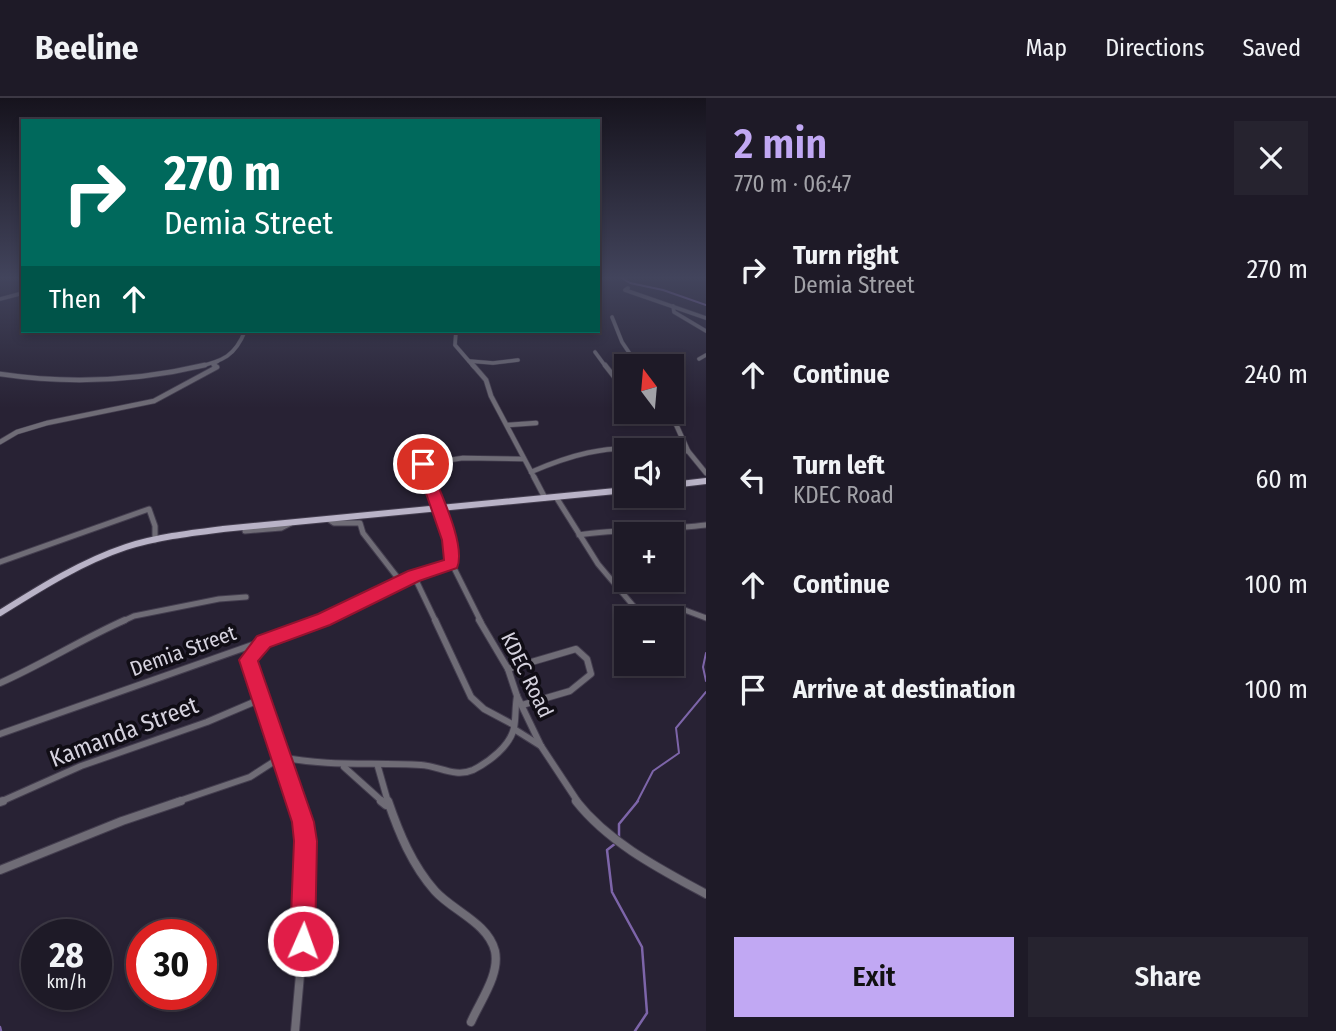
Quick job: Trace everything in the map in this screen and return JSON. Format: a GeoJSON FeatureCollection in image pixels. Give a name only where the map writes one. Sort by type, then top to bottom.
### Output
{"type":"FeatureCollection","features":[{"type":"Feature","properties":{"kind":"main road"},"geometry":{"type":"LineString","coordinates":[[684,484],[706,481]]}},
{"type":"Feature","properties":{"kind":"main road"},"geometry":{"type":"LineString","coordinates":[[0,612],[91,561],[155,540],[223,528],[614,491]]}},
{"type":"Feature","properties":{"kind":"street"},"geometry":{"type":"LineString","coordinates":[[613,321],[630,354]]}},
{"type":"Feature","properties":{"kind":"street"},"geometry":{"type":"LineString","coordinates":[[688,321],[706,331]]}},
{"type":"Feature","properties":{"kind":"street"},"geometry":{"type":"LineString","coordinates":[[0,374],[40,379],[90,380],[171,372],[218,360],[236,351],[244,333]]}},
{"type":"Feature","properties":{"kind":"street"},"geometry":{"type":"LineString","coordinates":[[456,333],[455,345],[486,380],[491,396],[545,498]]}},
{"type":"Feature","properties":{"kind":"street"},"geometry":{"type":"LineString","coordinates":[[594,352],[614,377]]}},
{"type":"Feature","properties":{"kind":"street"},"geometry":{"type":"LineString","coordinates":[[699,359],[706,355]]}},
{"type":"Feature","properties":{"kind":"street"},"geometry":{"type":"LineString","coordinates":[[0,442],[35,426],[154,401],[217,368],[214,364],[218,360]]}},
{"type":"Feature","properties":{"kind":"street"},"geometry":{"type":"LineString","coordinates":[[469,361],[493,363],[518,360]]}},
{"type":"Feature","properties":{"kind":"street"},"geometry":{"type":"LineString","coordinates":[[508,425],[536,422]]}},
{"type":"Feature","properties":{"kind":"street"},"geometry":{"type":"LineString","coordinates":[[676,424],[688,451],[706,472]]}},
{"type":"Feature","properties":{"kind":"street"},"geometry":{"type":"LineString","coordinates":[[531,472],[597,451],[614,449]]}},
{"type":"Feature","properties":{"kind":"street"},"geometry":{"type":"LineString","coordinates":[[684,451],[688,451]]}},
{"type":"Feature","properties":{"kind":"street","name":"KDEC Road"},"geometry":{"type":"LineString","coordinates":[[524,459],[463,458],[423,464],[450,540],[452,564],[472,607],[508,669],[541,746],[581,807],[615,839]]}},
{"type":"Feature","properties":{"kind":"street"},"geometry":{"type":"LineString","coordinates":[[556,497],[606,575],[636,609],[641,612],[682,609],[706,618]]}},
{"type":"Feature","properties":{"kind":"street"},"geometry":{"type":"LineString","coordinates":[[0,562],[149,509],[155,526],[155,540]]}},
{"type":"Feature","properties":{"kind":"street"},"geometry":{"type":"LineString","coordinates":[[328,519],[334,523],[360,523],[363,533],[401,582]]}},
{"type":"Feature","properties":{"kind":"street"},"geometry":{"type":"LineString","coordinates":[[245,531],[281,528],[291,523]]}},
{"type":"Feature","properties":{"kind":"street"},"geometry":{"type":"LineString","coordinates":[[579,535],[623,529],[662,530],[706,525]]}},
{"type":"Feature","properties":{"kind":"street","name":"Demia Street"},"geometry":{"type":"LineString","coordinates":[[0,734],[79,709],[163,675],[324,620],[414,576],[452,564]]}},
{"type":"Feature","properties":{"kind":"street"},"geometry":{"type":"LineString","coordinates":[[414,576],[471,697],[484,709],[541,746]]}},
{"type":"Feature","properties":{"kind":"street"},"geometry":{"type":"LineString","coordinates":[[0,683],[35,668],[93,634],[134,616],[219,599],[246,597]]}},
{"type":"Feature","properties":{"kind":"street"},"geometry":{"type":"LineString","coordinates":[[263,641],[248,660],[299,808],[306,841],[300,989],[295,1031]]}},
{"type":"Feature","properties":{"kind":"street"},"geometry":{"type":"LineString","coordinates":[[508,669],[576,649],[587,659],[591,674],[586,682],[572,690],[522,705]]}},
{"type":"Feature","properties":{"kind":"street"},"geometry":{"type":"LineString","coordinates":[[0,870],[122,821],[250,777],[281,757],[305,763],[344,767],[421,765],[449,774],[477,768],[508,739],[514,727],[517,695]]}},
{"type":"Feature","properties":{"kind":"street","name":"Kamanda Street"},"geometry":{"type":"LineString","coordinates":[[0,802],[80,766],[207,722],[261,699]]}},
{"type":"Feature","properties":{"kind":"street"},"geometry":{"type":"LineString","coordinates":[[344,767],[387,806]]}},
{"type":"Feature","properties":{"kind":"street"},"geometry":{"type":"LineString","coordinates":[[378,767],[387,806],[412,857],[436,893],[491,941],[495,967],[471,1022]]}},
{"type":"Feature","properties":{"kind":"street"},"geometry":{"type":"LineString","coordinates":[[615,839],[706,894]]}},
{"type":"Feature","properties":{"kind":"waterway"},"geometry":{"type":"LineString","coordinates":[[706,653],[703,667],[706,681]]}},
{"type":"Feature","properties":{"kind":"waterway"},"geometry":{"type":"LineString","coordinates":[[637,802],[653,771],[679,753],[676,728],[706,692]]}},
{"type":"Feature","properties":{"kind":"waterway"},"geometry":{"type":"LineString","coordinates":[[619,838],[619,824],[638,801]]}},
{"type":"Feature","properties":{"kind":"waterway"},"geometry":{"type":"LineString","coordinates":[[616,843],[607,850],[612,892],[642,947],[647,1013],[635,1031]]}},
{"type":"Feature","properties":{"kind":"waterway"},"geometry":{"type":"LineString","coordinates":[[0,1027],[1,1031]]}},
{"type":"Feature","properties":{"kind":"route"},"geometry":{"type":"LineString","coordinates":[[303,941],[306,841],[303,822],[248,660],[263,641],[324,620],[414,576],[452,564],[450,540],[423,464]]}}]}
